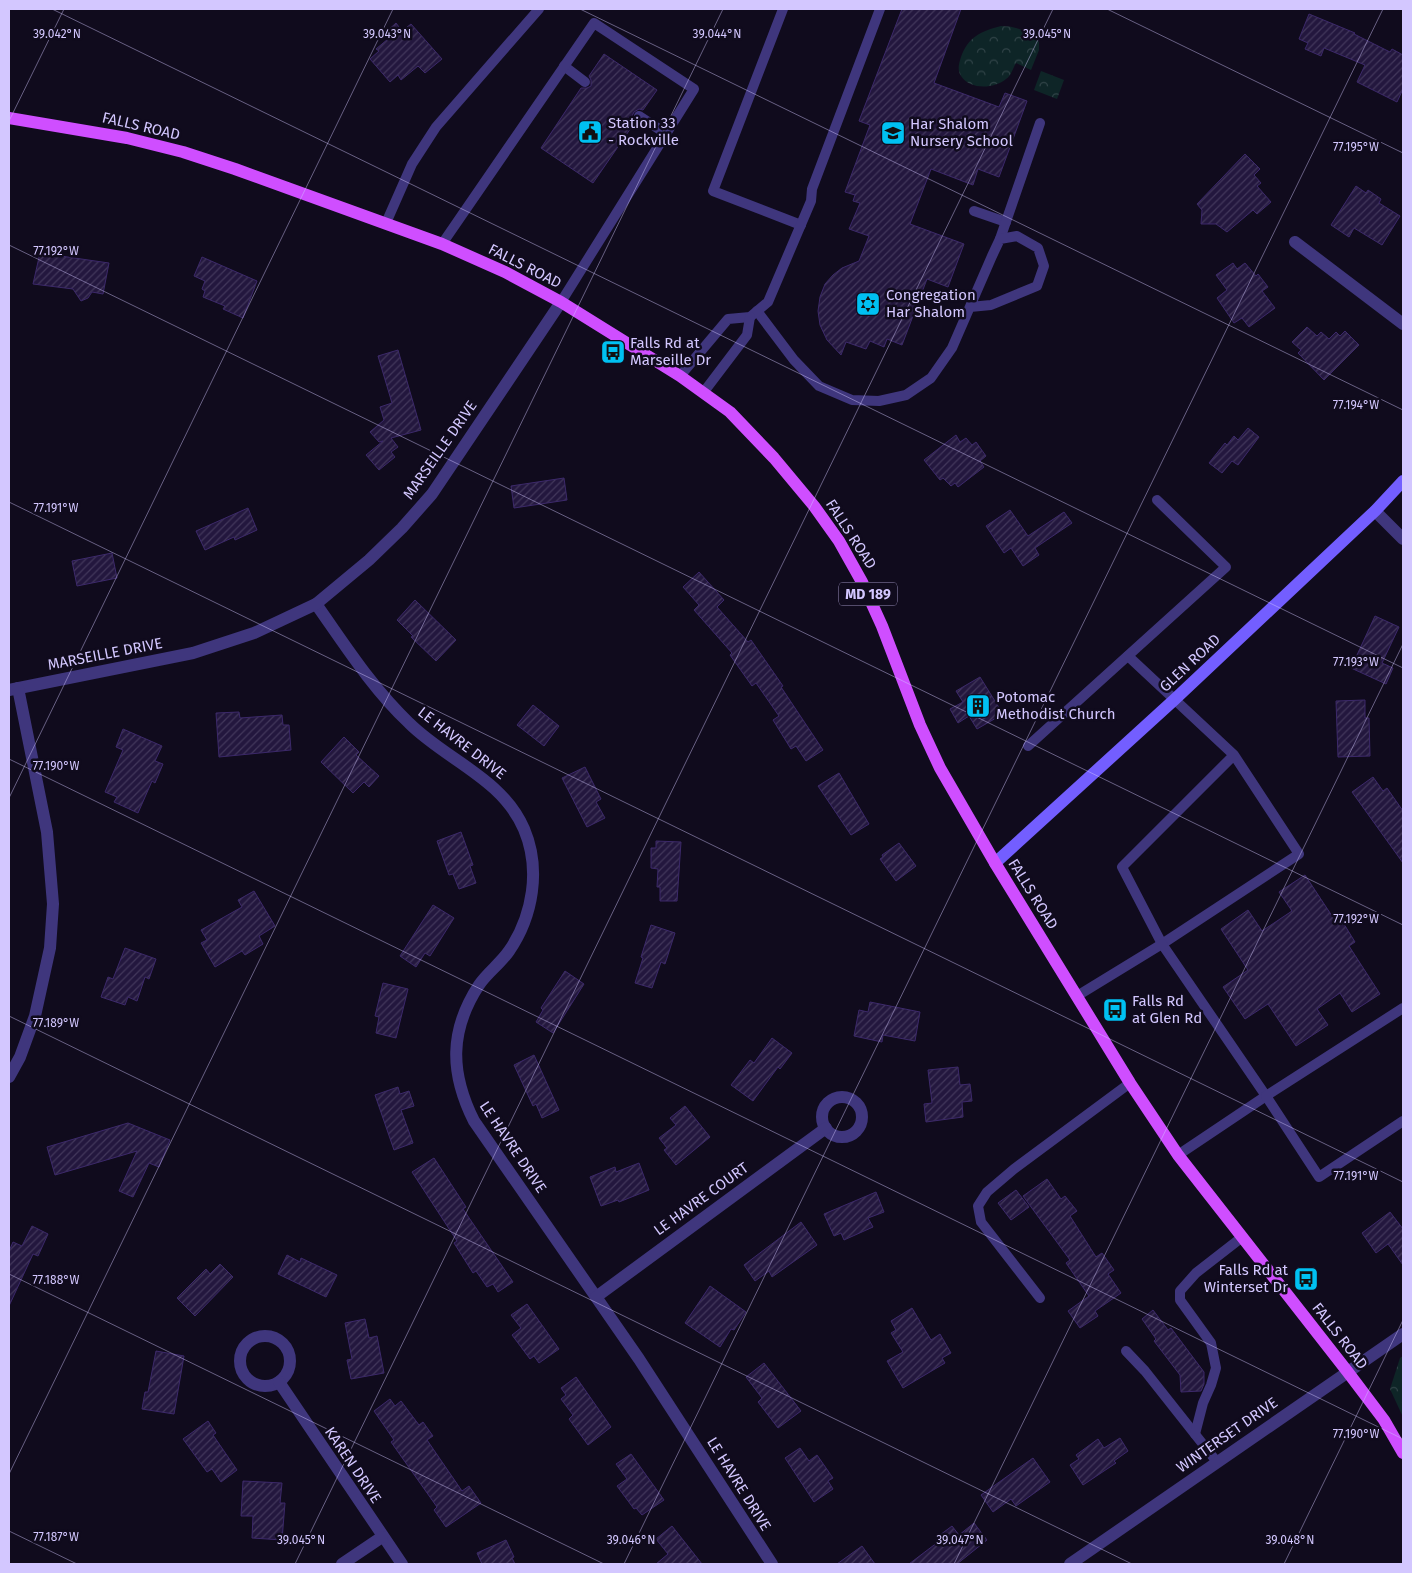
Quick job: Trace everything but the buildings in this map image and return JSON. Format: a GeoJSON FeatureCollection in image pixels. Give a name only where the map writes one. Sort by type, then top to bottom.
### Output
{"type":"FeatureCollection","features":[{"type":"Feature","properties":{"kind":"main road","name":"FALLS ROAD"},"geometry":{"type":"LineString","coordinates":[[9,118],[128,138],[183,152],[442,244],[505,272],[561,302],[680,376],[730,412],[774,458],[814,506],[839,541],[862,582],[882,626],[920,725],[940,768],[995,863],[1130,1083],[1178,1155],[1384,1420],[1403,1453]]}},
{"type":"Feature","properties":{"kind":"main road","name":"GLEN ROAD"},"geometry":{"type":"LineString","coordinates":[[995,863],[1174,700],[1375,511],[1403,481]]}},
{"type":"Feature","properties":{"kind":"street"},"geometry":{"type":"LineString","coordinates":[[1295,242],[1403,324]]}},
{"type":"Feature","properties":{"kind":"street","name":"MARSEILLE DRIVE"},"geometry":{"type":"LineString","coordinates":[[14,689],[193,653],[254,633],[316,604],[369,560],[402,528],[432,494],[561,302]]}},
{"type":"Feature","properties":{"kind":"street"},"geometry":{"type":"LineString","coordinates":[[1375,511],[1403,538]]}},
{"type":"Feature","properties":{"kind":"street","name":"LE HAVRE DRIVE"},"geometry":{"type":"LineString","coordinates":[[316,604],[375,687],[409,724],[432,744],[482,777],[497,790],[517,816],[524,829],[529,843],[534,875],[527,913],[519,934],[508,952],[480,984],[469,1003],[458,1031],[455,1061],[466,1104],[474,1121],[639,1358],[772,1564]]}},
{"type":"Feature","properties":{"kind":"street"},"geometry":{"type":"LineString","coordinates":[[9,1077],[20,1057],[35,1016],[50,948],[53,904],[47,832],[14,689]]}},
{"type":"Feature","properties":{"kind":"street","name":"LE HAVRE COURT"},"geometry":{"type":"LineString","coordinates":[[596,1297],[826,1128]]}},
{"type":"Feature","properties":{"kind":"street","name":"WINTERSET DRIVE"},"geometry":{"type":"LineString","coordinates":[[1070,1564],[1403,1334]]}},
{"type":"Feature","properties":{"kind":"street"},"geometry":{"type":"LineString","coordinates":[[258,1337],[274,1338],[286,1348],[290,1362],[285,1377],[279,1382],[264,1387],[249,1381],[244,1375],[240,1360],[241,1353],[251,1340],[258,1337]]}},
{"type":"Feature","properties":{"kind":"street","name":"KAREN DRIVE"},"geometry":{"type":"LineString","coordinates":[[279,1382],[402,1564]]}},
{"type":"Feature","properties":{"kind":"street"},"geometry":{"type":"LineString","coordinates":[[342,1564],[382,1537]]}},
{"type":"Feature","properties":{"kind":"lane"},"geometry":{"type":"LineString","coordinates":[[386,223],[412,164],[436,127],[539,9]]}},
{"type":"Feature","properties":{"kind":"lane"},"geometry":{"type":"LineString","coordinates":[[783,9],[713,191],[801,225]]}},
{"type":"Feature","properties":{"kind":"lane"},"geometry":{"type":"LineString","coordinates":[[680,376],[728,319],[753,314],[768,302],[811,201],[812,189],[880,9]]}},
{"type":"Feature","properties":{"kind":"lane"},"geometry":{"type":"LineString","coordinates":[[442,244],[594,23],[694,89],[561,302]]}},
{"type":"Feature","properties":{"kind":"lane"},"geometry":{"type":"LineString","coordinates":[[564,66],[586,82]]}},
{"type":"Feature","properties":{"kind":"lane"},"geometry":{"type":"LineString","coordinates":[[639,116],[665,133]]}},
{"type":"Feature","properties":{"kind":"lane"},"geometry":{"type":"LineString","coordinates":[[753,314],[819,386],[852,400],[879,401],[906,395],[931,378],[952,348],[1000,239],[1040,123]]}},
{"type":"Feature","properties":{"kind":"lane"},"geometry":{"type":"LineString","coordinates":[[974,211],[1006,222]]}},
{"type":"Feature","properties":{"kind":"lane"},"geometry":{"type":"LineString","coordinates":[[970,307],[991,305],[1037,286],[1044,266],[1038,248],[1017,236],[1000,239]]}},
{"type":"Feature","properties":{"kind":"lane"},"geometry":{"type":"LineString","coordinates":[[703,393],[747,335],[753,314]]}},
{"type":"Feature","properties":{"kind":"lane"},"geometry":{"type":"LineString","coordinates":[[1028,746],[1226,567],[1157,500]]}},
{"type":"Feature","properties":{"kind":"lane"},"geometry":{"type":"LineString","coordinates":[[1077,996],[1162,944],[1299,854],[1234,755],[1128,656]]}},
{"type":"Feature","properties":{"kind":"lane"},"geometry":{"type":"LineString","coordinates":[[1234,755],[1122,867],[1162,944],[1319,1177],[1403,1121]]}},
{"type":"Feature","properties":{"kind":"lane"},"geometry":{"type":"LineString","coordinates":[[1178,1155],[1403,1008]]}},
{"type":"Feature","properties":{"kind":"lane"},"geometry":{"type":"LineString","coordinates":[[1040,1298],[981,1222],[978,1206],[987,1192],[1014,1169],[1130,1083]]}},
{"type":"Feature","properties":{"kind":"lane"},"geometry":{"type":"LineString","coordinates":[[1196,1434],[1203,1403],[1212,1385],[1216,1368],[1212,1344],[1180,1300],[1180,1291],[1196,1273],[1241,1238]]}},
{"type":"Feature","properties":{"kind":"lane"},"geometry":{"type":"LineString","coordinates":[[1126,1351],[1145,1371],[1217,1462]]}},
{"type":"Feature","properties":{"kind":"green space"},"geometry":{"type":"Polygon","coordinates":[[[1001,26],[1022,30],[1039,42],[1039,50],[1031,70],[1016,63],[1008,78],[995,85],[976,86],[970,84],[965,81],[959,71],[960,62],[967,44],[981,33],[1001,26]]]}},
{"type":"Feature","properties":{"kind":"green space"},"geometry":{"type":"Polygon","coordinates":[[[1041,71],[1064,80],[1057,99],[1034,90],[1041,71]]]}},
{"type":"Feature","properties":{"kind":"green space"},"geometry":{"type":"Polygon","coordinates":[[[1403,1356],[1403,1417],[1390,1389],[1400,1358],[1403,1356]]]}},
{"type":"Feature","properties":{"kind":"place","name":"Station 33 - Rockville"},"geometry":{"type":"Point","coordinates":[590,132]}},
{"type":"Feature","properties":{"kind":"place","name":"Har Shalom Nursery School"},"geometry":{"type":"Point","coordinates":[893,133]}},
{"type":"Feature","properties":{"kind":"place","name":"Congregation Har Shalom"},"geometry":{"type":"Point","coordinates":[868,304]}},
{"type":"Feature","properties":{"kind":"place","name":"Falls Rd at Marseille Dr"},"geometry":{"type":"Point","coordinates":[613,352]}},
{"type":"Feature","properties":{"kind":"place","name":"Potomac Methodist Church"},"geometry":{"type":"Point","coordinates":[978,706]}},
{"type":"Feature","properties":{"kind":"place","name":"Falls Rd at Glen Rd"},"geometry":{"type":"Point","coordinates":[1115,1010]}},
{"type":"Feature","properties":{"kind":"place","name":"Falls Rd at Winterset Dr"},"geometry":{"type":"Point","coordinates":[1306,1279]}}]}
